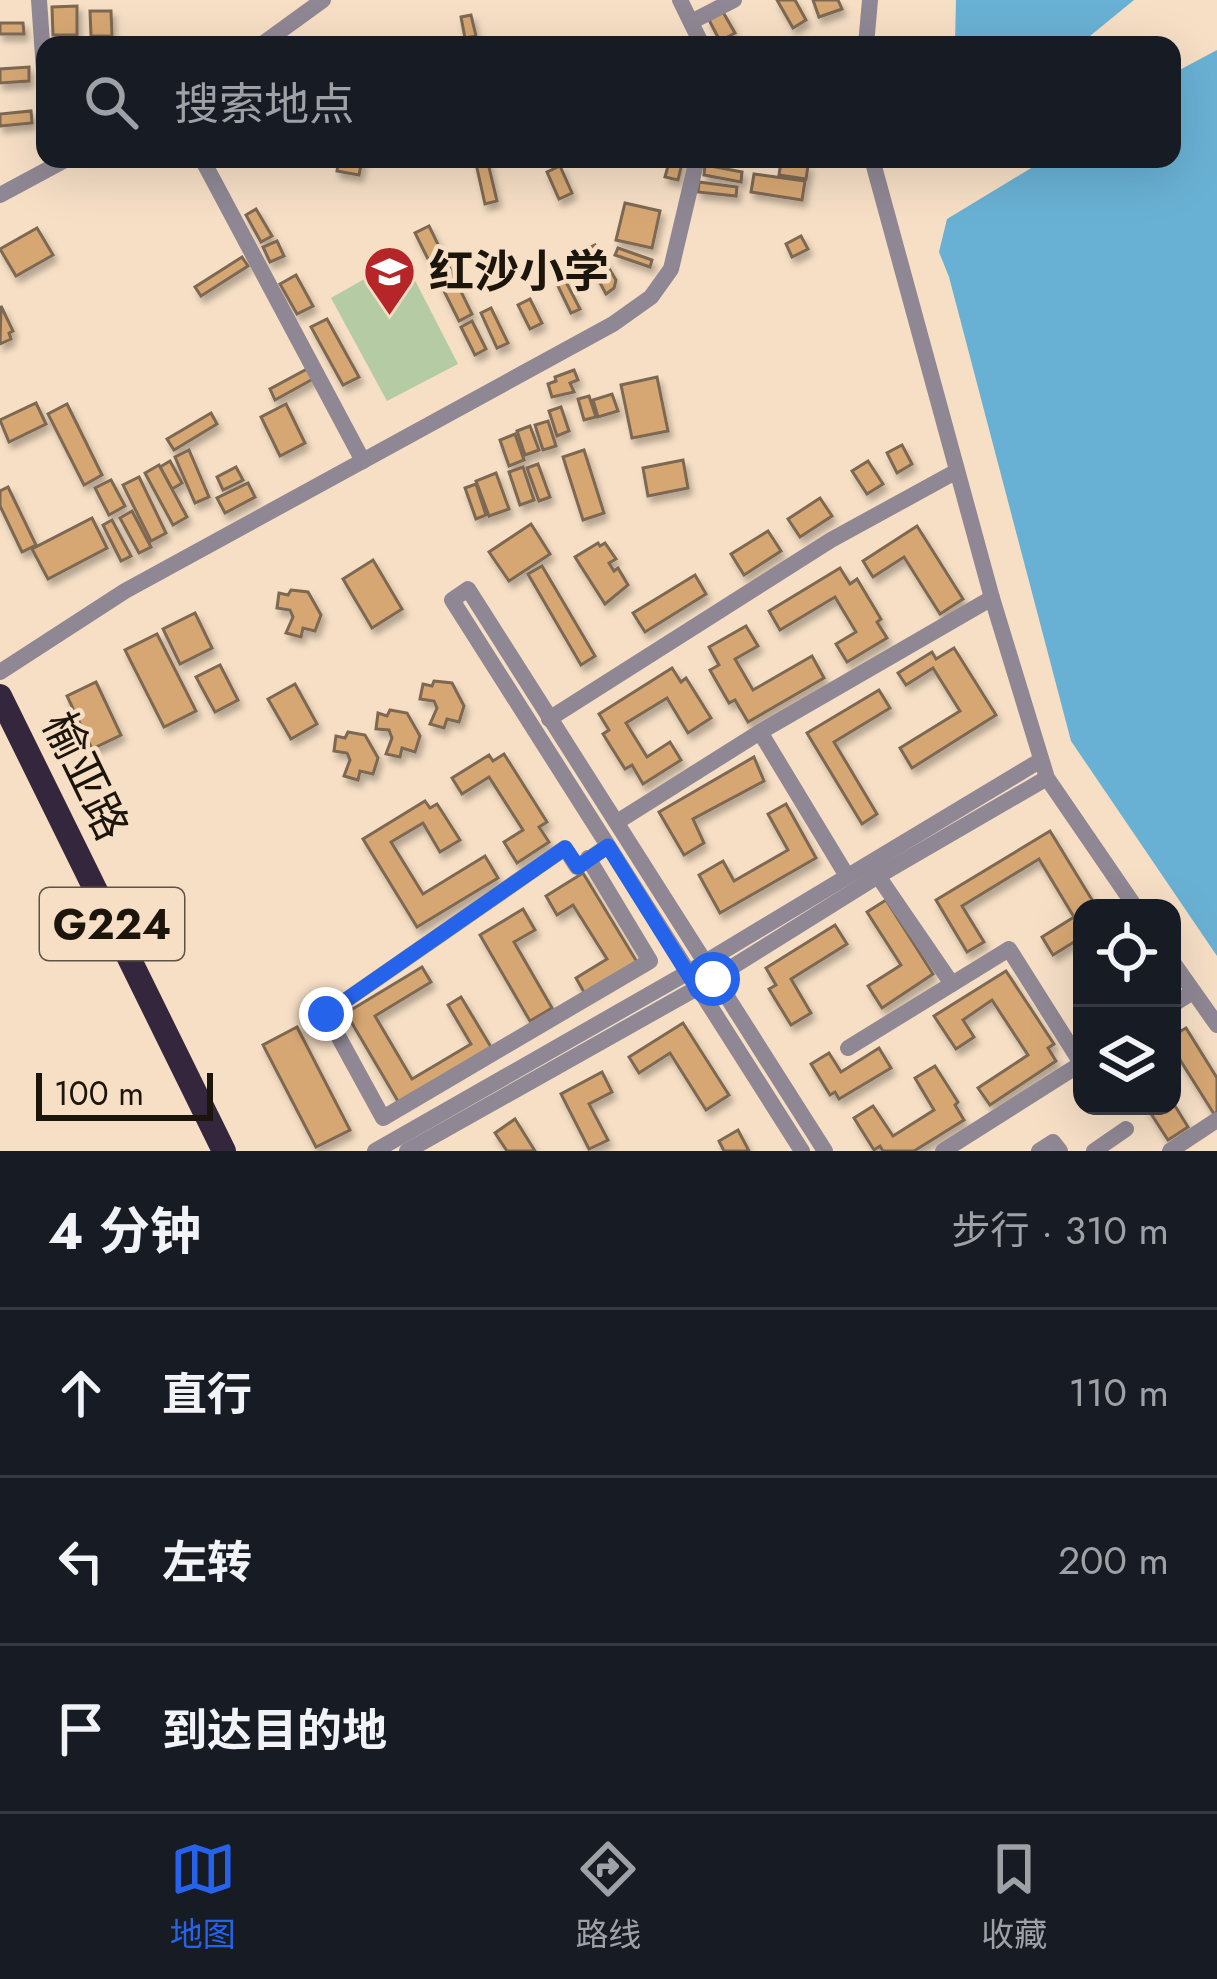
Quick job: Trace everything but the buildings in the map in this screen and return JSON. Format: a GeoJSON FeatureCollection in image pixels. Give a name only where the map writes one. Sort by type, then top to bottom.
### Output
{"type":"FeatureCollection","features":[{"type":"Feature","properties":{"kind":"highway","name":"榆亚路"},"geometry":{"type":"LineString","coordinates":[[0,696],[224,1151]]}},
{"type":"Feature","properties":{"kind":"highway","name":"榆亚路"},"geometry":{"type":"LineString","coordinates":[[0,722],[208,1151]]}},
{"type":"Feature","properties":{"kind":"street"},"geometry":{"type":"LineString","coordinates":[[39,0],[42,36]]}},
{"type":"Feature","properties":{"kind":"street"},"geometry":{"type":"LineString","coordinates":[[273,36],[322,0]]}},
{"type":"Feature","properties":{"kind":"street"},"geometry":{"type":"LineString","coordinates":[[680,0],[698,36]]}},
{"type":"Feature","properties":{"kind":"street"},"geometry":{"type":"LineString","coordinates":[[691,22],[734,0]]}},
{"type":"Feature","properties":{"kind":"street"},"geometry":{"type":"LineString","coordinates":[[867,36],[870,0]]}},
{"type":"Feature","properties":{"kind":"street"},"geometry":{"type":"LineString","coordinates":[[0,194],[41,168]]}},
{"type":"Feature","properties":{"kind":"street"},"geometry":{"type":"LineString","coordinates":[[207,168],[363,461]]}},
{"type":"Feature","properties":{"kind":"street"},"geometry":{"type":"LineString","coordinates":[[0,672],[125,591],[613,324],[651,297],[670,269],[695,168]]}},
{"type":"Feature","properties":{"kind":"street"},"geometry":{"type":"LineString","coordinates":[[874,168],[992,598],[1047,778],[1130,899]]}},
{"type":"Feature","properties":{"kind":"street"},"geometry":{"type":"LineString","coordinates":[[549,719],[812,551],[957,471]]}},
{"type":"Feature","properties":{"kind":"street"},"geometry":{"type":"LineString","coordinates":[[802,1151],[700,975],[617,822],[468,589],[452,600],[608,846],[700,975],[825,1151]]}},
{"type":"Feature","properties":{"kind":"street"},"geometry":{"type":"LineString","coordinates":[[617,822],[760,732],[992,598]]}},
{"type":"Feature","properties":{"kind":"street"},"geometry":{"type":"LineString","coordinates":[[760,732],[847,876]]}},
{"type":"Feature","properties":{"kind":"street"},"geometry":{"type":"LineString","coordinates":[[407,1151],[700,975],[847,876],[1041,760]]}},
{"type":"Feature","properties":{"kind":"street"},"geometry":{"type":"LineString","coordinates":[[375,1151],[700,975],[1047,778]]}},
{"type":"Feature","properties":{"kind":"street"},"geometry":{"type":"LineString","coordinates":[[588,858],[650,961],[383,1118],[326,1014],[565,848],[578,867],[588,858],[608,846]]}},
{"type":"Feature","properties":{"kind":"street"},"geometry":{"type":"LineString","coordinates":[[878,876],[952,984]]}},
{"type":"Feature","properties":{"kind":"street"},"geometry":{"type":"LineString","coordinates":[[848,1048],[1010,950],[1073,1050]]}},
{"type":"Feature","properties":{"kind":"street"},"geometry":{"type":"LineString","coordinates":[[1181,974],[1217,1025]]}},
{"type":"Feature","properties":{"kind":"street"},"geometry":{"type":"LineString","coordinates":[[1181,999],[1193,992]]}},
{"type":"Feature","properties":{"kind":"street"},"geometry":{"type":"LineString","coordinates":[[944,1151],[1073,1068]]}},
{"type":"Feature","properties":{"kind":"street"},"geometry":{"type":"LineString","coordinates":[[1170,1151],[1217,1120]]}},
{"type":"Feature","properties":{"kind":"street"},"geometry":{"type":"LineString","coordinates":[[1094,1151],[1126,1129]]}},
{"type":"Feature","properties":{"kind":"street"},"geometry":{"type":"LineString","coordinates":[[1039,1151],[1053,1142],[1060,1151]]}},
{"type":"Feature","properties":{"kind":"green space"},"geometry":{"type":"Polygon","coordinates":[[[403,257],[458,364],[387,401],[331,298],[403,257]]]}},
{"type":"Feature","properties":{"kind":"water"},"geometry":{"type":"Polygon","coordinates":[[[956,0],[1134,0],[1090,36],[955,36],[956,0]]]}},
{"type":"Feature","properties":{"kind":"water"},"geometry":{"type":"Polygon","coordinates":[[[1217,50],[1217,956],[1071,741],[939,252],[947,219],[1031,168],[1181,168],[1181,69],[1217,50]]]}},
{"type":"Feature","properties":{"kind":"place","name":"红沙小学"},"geometry":{"type":"Point","coordinates":[390,317]}},
{"type":"Feature","properties":{"kind":"route"},"geometry":{"type":"LineString","coordinates":[[326,1014],[565,848],[578,867],[608,846],[696,987],[713,979]]}}]}
